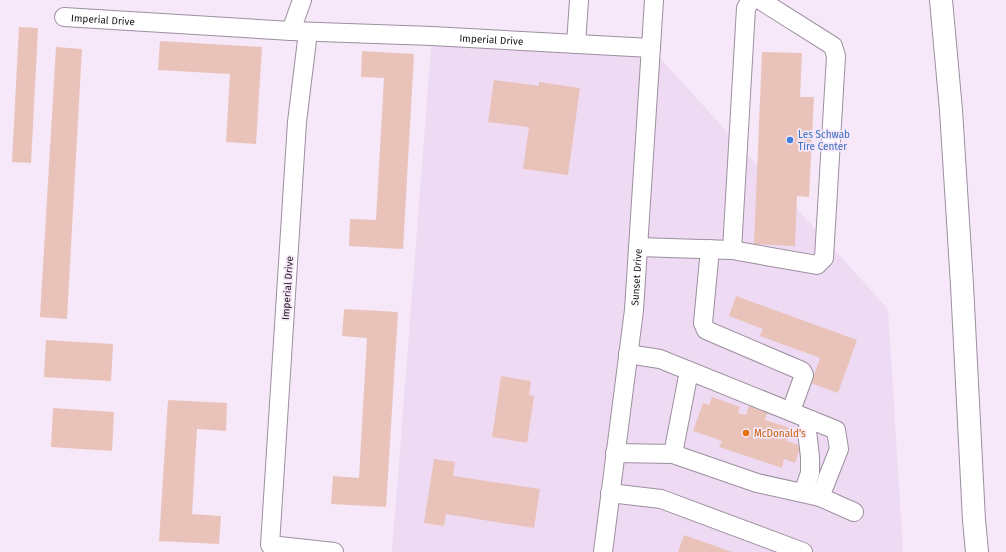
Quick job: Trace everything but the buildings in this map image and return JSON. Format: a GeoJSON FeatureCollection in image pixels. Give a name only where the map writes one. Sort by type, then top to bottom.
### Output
{"type":"FeatureCollection","features":[{"type":"Feature","properties":{"kind":"highway"},"geometry":{"type":"LineString","coordinates":[[941,0],[951,110],[977,552]]}},
{"type":"Feature","properties":{"kind":"street"},"geometry":{"type":"LineString","coordinates":[[300,32],[302,0]]}},
{"type":"Feature","properties":{"kind":"street"},"geometry":{"type":"LineString","coordinates":[[576,44],[579,0]]}},
{"type":"Feature","properties":{"kind":"street","name":"Sunset Drive"},"geometry":{"type":"LineString","coordinates":[[603,552],[634,310],[654,0]]}},
{"type":"Feature","properties":{"kind":"street"},"geometry":{"type":"LineString","coordinates":[[732,250],[746,8],[751,0]]}},
{"type":"Feature","properties":{"kind":"street"},"geometry":{"type":"LineString","coordinates":[[638,247],[732,250],[817,265],[824,258],[836,56],[832,46],[760,0]]}},
{"type":"Feature","properties":{"kind":"street","name":"Imperial Drive"},"geometry":{"type":"LineString","coordinates":[[64,17],[300,32],[432,36],[651,48]]}},
{"type":"Feature","properties":{"kind":"street","name":"Imperial Drive"},"geometry":{"type":"LineString","coordinates":[[300,32],[297,122],[270,545],[334,552]]}},
{"type":"Feature","properties":{"kind":"street"},"geometry":{"type":"LineString","coordinates":[[710,249],[703,323],[706,330],[802,371],[804,375],[791,412]]}},
{"type":"Feature","properties":{"kind":"street"},"geometry":{"type":"LineString","coordinates":[[628,354],[660,359],[836,430],[839,449],[812,495]]}},
{"type":"Feature","properties":{"kind":"street"},"geometry":{"type":"LineString","coordinates":[[673,454],[689,371]]}},
{"type":"Feature","properties":{"kind":"street"},"geometry":{"type":"LineString","coordinates":[[811,420],[807,431],[812,495]]}},
{"type":"Feature","properties":{"kind":"street"},"geometry":{"type":"LineString","coordinates":[[615,453],[673,454],[757,483],[812,495],[854,512]]}},
{"type":"Feature","properties":{"kind":"street"},"geometry":{"type":"LineString","coordinates":[[610,493],[662,499],[803,552]]}},
{"type":"Feature","properties":{"kind":"shaded area"},"geometry":{"type":"Polygon","coordinates":[[[432,36],[651,48],[888,309],[903,552],[392,552],[432,36]]]}},
{"type":"Feature","properties":{"kind":"place","name":"Les Schwab Tire Center"},"geometry":{"type":"Point","coordinates":[790,140]}},
{"type":"Feature","properties":{"kind":"place","name":"McDonald's"},"geometry":{"type":"Point","coordinates":[746,433]}}]}
